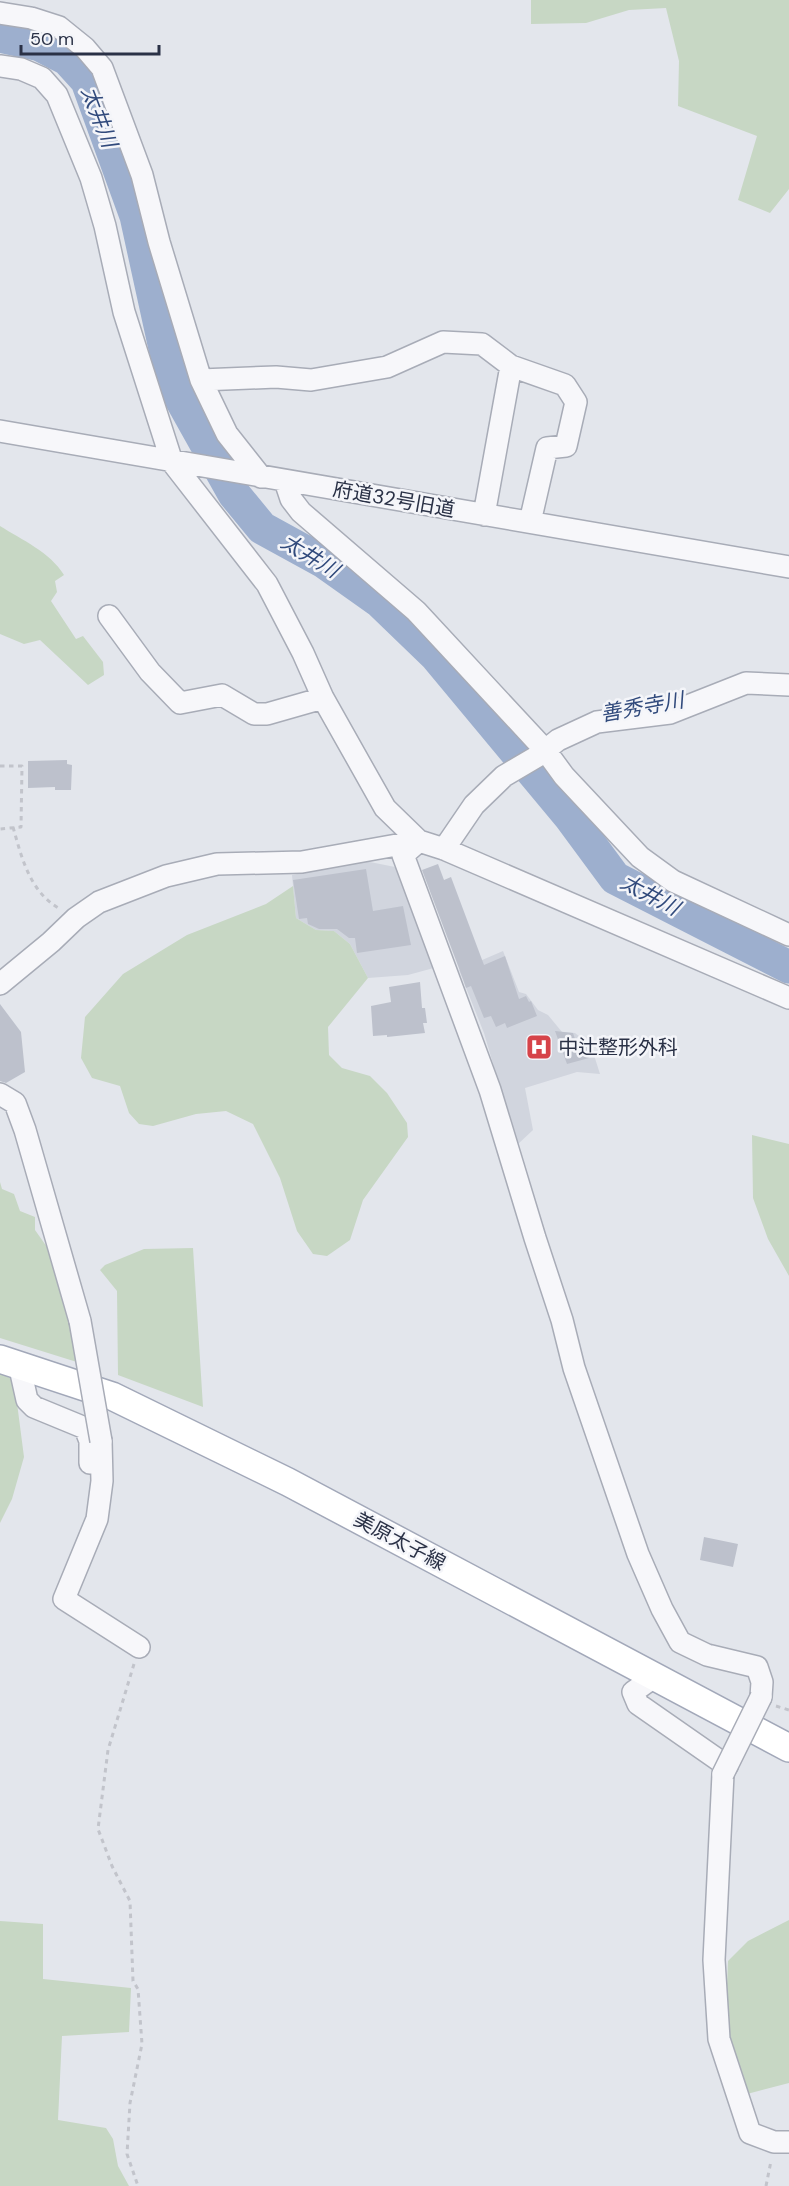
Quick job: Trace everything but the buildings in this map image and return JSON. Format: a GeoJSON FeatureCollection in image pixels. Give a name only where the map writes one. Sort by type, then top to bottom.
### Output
{"type":"FeatureCollection","features":[{"type":"Feature","properties":{"kind":"main road","name":"美原太子線"},"geometry":{"type":"LineString","coordinates":[[9,1362],[112,1396],[278,1477],[789,1748]]}},
{"type":"Feature","properties":{"kind":"street"},"geometry":{"type":"LineString","coordinates":[[0,13],[31,18],[59,27],[85,48],[102,68],[142,175],[162,253],[201,380],[227,434],[255,476]]}},
{"type":"Feature","properties":{"kind":"street"},"geometry":{"type":"LineString","coordinates":[[0,66],[21,69],[42,78],[57,95],[91,178],[105,226],[124,312],[182,464],[267,584],[303,653],[323,698],[385,808],[419,841],[444,849],[789,998]]}},
{"type":"Feature","properties":{"kind":"street"},"geometry":{"type":"LineString","coordinates":[[201,380],[276,377],[311,380],[387,368],[443,342],[482,344],[511,366],[565,385],[576,402],[566,446],[547,448],[530,522]]}},
{"type":"Feature","properties":{"kind":"street"},"geometry":{"type":"LineString","coordinates":[[484,515],[511,366]]}},
{"type":"Feature","properties":{"kind":"street","name":"府道32号旧道"},"geometry":{"type":"LineString","coordinates":[[0,431],[789,567]]}},
{"type":"Feature","properties":{"kind":"street"},"geometry":{"type":"LineString","coordinates":[[285,481],[291,499],[301,512],[416,611],[541,753],[640,857],[673,881],[789,935]]}},
{"type":"Feature","properties":{"kind":"street"},"geometry":{"type":"LineString","coordinates":[[109,616],[150,672],[180,703],[222,695],[254,714],[267,714],[323,698]]}},
{"type":"Feature","properties":{"kind":"street"},"geometry":{"type":"LineString","coordinates":[[444,849],[474,805],[504,776],[558,740],[597,722],[670,713],[746,682],[789,685]]}},
{"type":"Feature","properties":{"kind":"street"},"geometry":{"type":"LineString","coordinates":[[0,984],[76,918],[99,902],[166,876],[217,864],[302,862],[419,841]]}},
{"type":"Feature","properties":{"kind":"street"},"geometry":{"type":"LineString","coordinates":[[419,841],[403,855],[490,1090],[562,1320],[574,1368],[638,1554],[662,1609],[680,1642],[707,1655],[757,1667],[762,1682],[761,1696],[725,1770],[714,1960],[718,2039],[750,2133],[781,2142]]}},
{"type":"Feature","properties":{"kind":"street"},"geometry":{"type":"LineString","coordinates":[[0,1094],[15,1103],[25,1130],[80,1321],[101,1441],[102,1481],[97,1519],[64,1599],[140,1647]]}},
{"type":"Feature","properties":{"kind":"street"},"geometry":{"type":"LineString","coordinates":[[9,1362],[27,1400],[34,1407],[85,1428],[90,1441],[91,1497],[99,1501]]}},
{"type":"Feature","properties":{"kind":"street"},"geometry":{"type":"LineString","coordinates":[[654,1677],[633,1692],[638,1704],[725,1770]]}},
{"type":"Feature","properties":{"kind":"path"},"geometry":{"type":"LineString","coordinates":[[0,766],[22,766],[21,828],[0,829]]}},
{"type":"Feature","properties":{"kind":"path"},"geometry":{"type":"LineString","coordinates":[[13,828],[28,874],[40,893],[46,901],[76,918]]}},
{"type":"Feature","properties":{"kind":"path"},"geometry":{"type":"LineString","coordinates":[[138,2186],[127,2154],[130,2103],[142,2044],[138,1989],[133,1981],[130,1901],[112,1866],[98,1829],[108,1750],[140,1647]]}},
{"type":"Feature","properties":{"kind":"path"},"geometry":{"type":"LineString","coordinates":[[766,2186],[781,2142]]}},
{"type":"Feature","properties":{"kind":"shaded area"},"geometry":{"type":"Polygon","coordinates":[[[365,861],[400,868],[441,966],[408,975],[368,978],[350,944],[334,931],[316,930],[296,918],[292,875],[365,861]]]}},
{"type":"Feature","properties":{"kind":"shaded area","name":"中辻整形外科"},"geometry":{"type":"Polygon","coordinates":[[[503,951],[519,992],[526,994],[538,1010],[548,1015],[562,1032],[575,1033],[585,1041],[593,1052],[600,1074],[577,1072],[525,1088],[533,1130],[517,1145],[484,1033],[459,970],[503,951]]]}},
{"type":"Feature","properties":{"kind":"green space"},"geometry":{"type":"Polygon","coordinates":[[[531,0],[789,0],[789,189],[770,213],[738,200],[757,136],[678,106],[679,61],[666,8],[629,10],[586,23],[531,24],[531,0]]]}},
{"type":"Feature","properties":{"kind":"green space"},"geometry":{"type":"Polygon","coordinates":[[[0,526],[43,553],[64,575],[55,581],[57,592],[51,601],[76,639],[83,636],[103,662],[104,675],[88,685],[40,640],[24,644],[0,634],[0,526]]]}},
{"type":"Feature","properties":{"kind":"green space"},"geometry":{"type":"Polygon","coordinates":[[[293,886],[296,918],[316,930],[334,931],[350,944],[368,978],[328,1027],[329,1055],[342,1068],[370,1076],[387,1093],[407,1123],[408,1137],[363,1200],[350,1240],[327,1256],[313,1254],[297,1231],[280,1178],[253,1124],[226,1111],[196,1114],[153,1126],[139,1124],[129,1113],[120,1086],[92,1078],[81,1058],[85,1017],[123,974],[187,935],[266,904],[293,886]]]}},
{"type":"Feature","properties":{"kind":"green space"},"geometry":{"type":"Polygon","coordinates":[[[752,1135],[789,1144],[789,1276],[768,1239],[753,1198],[752,1135]]]}},
{"type":"Feature","properties":{"kind":"green space"},"geometry":{"type":"Polygon","coordinates":[[[0,1182],[2,1189],[14,1194],[20,1211],[35,1217],[35,1230],[47,1247],[62,1287],[80,1363],[0,1338],[0,1182]]]}},
{"type":"Feature","properties":{"kind":"green space"},"geometry":{"type":"Polygon","coordinates":[[[193,1248],[203,1407],[118,1375],[117,1291],[100,1270],[105,1265],[144,1249],[193,1248]]]}},
{"type":"Feature","properties":{"kind":"green space"},"geometry":{"type":"Polygon","coordinates":[[[0,1373],[14,1380],[24,1457],[12,1499],[0,1523],[0,1373]]]}},
{"type":"Feature","properties":{"kind":"green space"},"geometry":{"type":"Polygon","coordinates":[[[789,1920],[789,2083],[747,2094],[725,2032],[728,1961],[748,1941],[789,1920]]]}},
{"type":"Feature","properties":{"kind":"green space"},"geometry":{"type":"Polygon","coordinates":[[[0,1921],[43,1924],[43,1979],[131,1988],[129,2032],[62,2036],[58,2120],[106,2128],[113,2139],[118,2166],[129,2186],[0,2186],[0,1921]]]}},
{"type":"Feature","properties":{"kind":"waterway","name":"太井川"},"geometry":{"type":"LineString","coordinates":[[0,36],[40,45],[67,59],[87,81],[136,216],[173,385],[234,494],[262,528],[324,562],[379,601],[436,656],[570,817],[615,878],[789,967]]}},
{"type":"Feature","properties":{"kind":"place","name":"中辻整形外科"},"geometry":{"type":"Point","coordinates":[539,1047]}},
{"type":"Feature","properties":{"kind":"water label","name":"善秀寺川"},"geometry":{"type":"Point","coordinates":[642,707]}}]}
